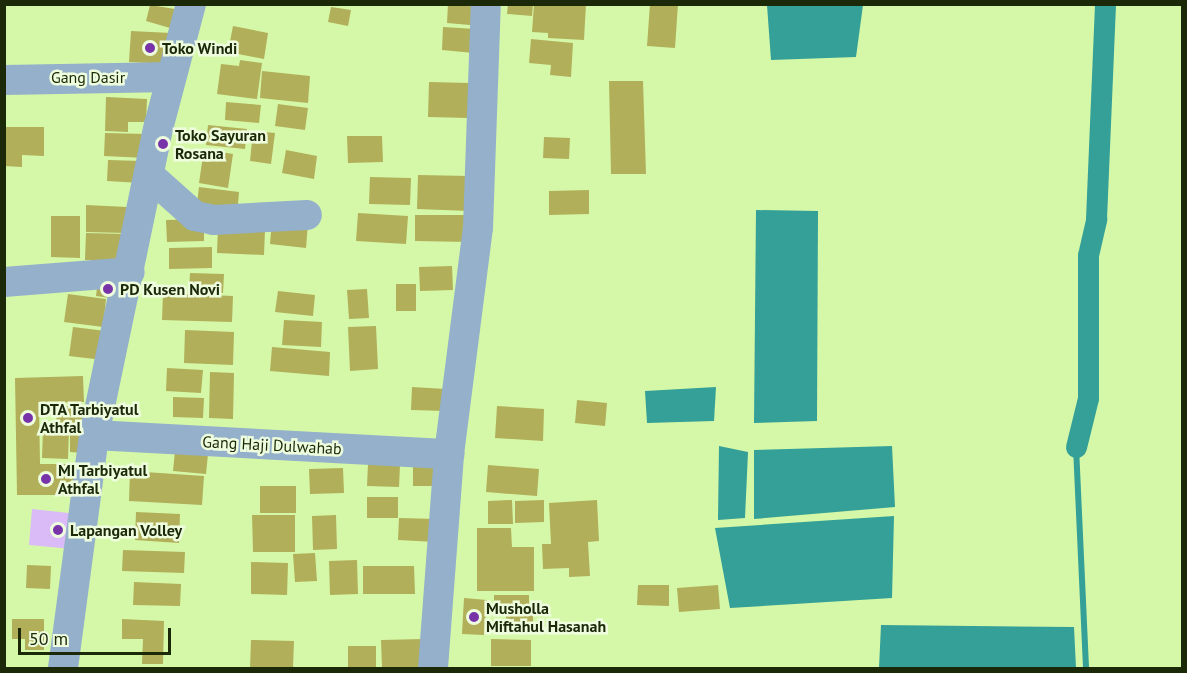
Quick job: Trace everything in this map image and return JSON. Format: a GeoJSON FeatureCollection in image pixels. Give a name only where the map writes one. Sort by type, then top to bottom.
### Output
{"type":"FeatureCollection","features":[{"type":"Feature","properties":{"kind":"street"},"geometry":{"type":"LineString","coordinates":[[63,669],[94,435],[171,77],[191,4]]}},
{"type":"Feature","properties":{"kind":"street"},"geometry":{"type":"LineString","coordinates":[[433,669],[449,454],[478,228],[486,4]]}},
{"type":"Feature","properties":{"kind":"street","name":"Gang Dasir"},"geometry":{"type":"LineString","coordinates":[[4,80],[171,77]]}},
{"type":"Feature","properties":{"kind":"street"},"geometry":{"type":"LineString","coordinates":[[149,175],[195,216],[214,220],[307,215]]}},
{"type":"Feature","properties":{"kind":"street"},"geometry":{"type":"LineString","coordinates":[[4,282],[130,272]]}},
{"type":"Feature","properties":{"kind":"street","name":"Gang Haji Dulwahab"},"geometry":{"type":"LineString","coordinates":[[94,435],[449,454]]}},
{"type":"Feature","properties":{"kind":"shaded area","name":"Lapangan Volley"},"geometry":{"type":"Polygon","coordinates":[[[32,509],[87,515],[83,550],[29,545],[32,509]]]}},
{"type":"Feature","properties":{"kind":"water"},"geometry":{"type":"Polygon","coordinates":[[[767,5],[863,5],[856,57],[771,60],[767,5]]]}},
{"type":"Feature","properties":{"kind":"water"},"geometry":{"type":"Polygon","coordinates":[[[756,210],[818,211],[817,421],[754,423],[756,210]]]}},
{"type":"Feature","properties":{"kind":"water"},"geometry":{"type":"Polygon","coordinates":[[[716,387],[714,421],[647,423],[645,391],[716,387]]]}},
{"type":"Feature","properties":{"kind":"water"},"geometry":{"type":"Polygon","coordinates":[[[719,446],[748,452],[745,518],[718,520],[719,446]]]}},
{"type":"Feature","properties":{"kind":"water"},"geometry":{"type":"Polygon","coordinates":[[[892,446],[895,507],[754,519],[754,450],[892,446]]]}},
{"type":"Feature","properties":{"kind":"water"},"geometry":{"type":"Polygon","coordinates":[[[894,516],[892,598],[730,608],[715,528],[894,516]]]}},
{"type":"Feature","properties":{"kind":"water"},"geometry":{"type":"Polygon","coordinates":[[[881,625],[1074,627],[1076,668],[879,668],[881,625]]]}},
{"type":"Feature","properties":{"kind":"building"},"geometry":{"type":"Polygon","coordinates":[[[448,4],[483,4],[481,26],[447,23],[448,4]]]}},
{"type":"Feature","properties":{"kind":"building"},"geometry":{"type":"Polygon","coordinates":[[[508,4],[533,4],[532,16],[507,14],[508,4]]]}},
{"type":"Feature","properties":{"kind":"building"},"geometry":{"type":"Polygon","coordinates":[[[534,4],[586,4],[584,40],[548,38],[548,33],[532,32],[534,4]]]}},
{"type":"Feature","properties":{"kind":"building"},"geometry":{"type":"Polygon","coordinates":[[[650,4],[678,4],[675,48],[647,46],[650,4]]]}},
{"type":"Feature","properties":{"kind":"building"},"geometry":{"type":"Polygon","coordinates":[[[150,5],[175,9],[170,28],[146,21],[150,5]]]}},
{"type":"Feature","properties":{"kind":"building"},"geometry":{"type":"Polygon","coordinates":[[[331,7],[351,10],[348,26],[328,22],[331,7]]]}},
{"type":"Feature","properties":{"kind":"building"},"geometry":{"type":"Polygon","coordinates":[[[233,26],[268,33],[264,59],[228,52],[233,26]]]}},
{"type":"Feature","properties":{"kind":"building"},"geometry":{"type":"Polygon","coordinates":[[[443,27],[476,29],[474,53],[442,50],[443,27]]]}},
{"type":"Feature","properties":{"kind":"building","name":"Toko Windi"},"geometry":{"type":"Polygon","coordinates":[[[131,31],[171,33],[170,64],[129,62],[131,31]]]}},
{"type":"Feature","properties":{"kind":"building"},"geometry":{"type":"Polygon","coordinates":[[[531,39],[573,43],[571,77],[550,75],[551,65],[529,63],[531,39]]]}},
{"type":"Feature","properties":{"kind":"building"},"geometry":{"type":"Polygon","coordinates":[[[240,60],[262,63],[257,99],[217,94],[221,64],[239,66],[240,60]]]}},
{"type":"Feature","properties":{"kind":"building"},"geometry":{"type":"Polygon","coordinates":[[[262,71],[310,76],[308,103],[260,98],[262,71]]]}},
{"type":"Feature","properties":{"kind":"building"},"geometry":{"type":"Polygon","coordinates":[[[609,81],[643,81],[646,174],[611,174],[609,81]]]}},
{"type":"Feature","properties":{"kind":"building"},"geometry":{"type":"Polygon","coordinates":[[[429,82],[469,83],[468,118],[428,117],[429,82]]]}},
{"type":"Feature","properties":{"kind":"building"},"geometry":{"type":"Polygon","coordinates":[[[106,97],[147,99],[146,122],[128,122],[128,132],[105,131],[106,97]]]}},
{"type":"Feature","properties":{"kind":"building"},"geometry":{"type":"Polygon","coordinates":[[[226,102],[261,105],[259,123],[225,120],[226,102]]]}},
{"type":"Feature","properties":{"kind":"building"},"geometry":{"type":"Polygon","coordinates":[[[278,104],[308,108],[305,130],[275,126],[278,104]]]}},
{"type":"Feature","properties":{"kind":"building"},"geometry":{"type":"Polygon","coordinates":[[[208,125],[247,129],[245,149],[206,145],[208,125]]]}},
{"type":"Feature","properties":{"kind":"building"},"geometry":{"type":"Polygon","coordinates":[[[4,127],[44,127],[44,156],[22,155],[22,167],[4,166],[4,127]]]}},
{"type":"Feature","properties":{"kind":"building"},"geometry":{"type":"Polygon","coordinates":[[[253,131],[275,133],[271,164],[250,161],[253,131]]]}},
{"type":"Feature","properties":{"kind":"building"},"geometry":{"type":"Polygon","coordinates":[[[105,133],[146,134],[146,158],[104,156],[105,133]]]}},
{"type":"Feature","properties":{"kind":"building"},"geometry":{"type":"Polygon","coordinates":[[[347,136],[382,136],[383,162],[348,163],[347,136]]]}},
{"type":"Feature","properties":{"kind":"building"},"geometry":{"type":"Polygon","coordinates":[[[544,137],[570,138],[569,159],[543,158],[544,137]]]}},
{"type":"Feature","properties":{"kind":"building"},"geometry":{"type":"Polygon","coordinates":[[[204,149],[233,154],[228,188],[199,183],[204,149]]]}},
{"type":"Feature","properties":{"kind":"building"},"geometry":{"type":"Polygon","coordinates":[[[286,150],[317,156],[314,179],[282,173],[286,150]]]}},
{"type":"Feature","properties":{"kind":"building"},"geometry":{"type":"Polygon","coordinates":[[[108,160],[142,161],[141,183],[107,181],[108,160]]]}},
{"type":"Feature","properties":{"kind":"building"},"geometry":{"type":"Polygon","coordinates":[[[418,175],[470,176],[469,211],[417,209],[418,175]]]}},
{"type":"Feature","properties":{"kind":"building"},"geometry":{"type":"Polygon","coordinates":[[[370,177],[411,178],[410,205],[369,204],[370,177]]]}},
{"type":"Feature","properties":{"kind":"building"},"geometry":{"type":"Polygon","coordinates":[[[199,187],[239,192],[237,216],[196,211],[199,187]]]}},
{"type":"Feature","properties":{"kind":"building"},"geometry":{"type":"Polygon","coordinates":[[[589,190],[589,214],[549,215],[549,191],[589,190]]]}},
{"type":"Feature","properties":{"kind":"building"},"geometry":{"type":"Polygon","coordinates":[[[86,205],[127,207],[126,233],[86,232],[86,205]]]}},
{"type":"Feature","properties":{"kind":"building"},"geometry":{"type":"Polygon","coordinates":[[[358,213],[408,216],[406,244],[356,241],[358,213]]]}},
{"type":"Feature","properties":{"kind":"building"},"geometry":{"type":"Polygon","coordinates":[[[415,215],[470,215],[470,242],[415,241],[415,215]]]}},
{"type":"Feature","properties":{"kind":"building"},"geometry":{"type":"Polygon","coordinates":[[[51,216],[80,216],[80,258],[51,257],[51,216]]]}},
{"type":"Feature","properties":{"kind":"building"},"geometry":{"type":"Polygon","coordinates":[[[204,219],[204,241],[167,242],[166,220],[204,219]]]}},
{"type":"Feature","properties":{"kind":"building"},"geometry":{"type":"Polygon","coordinates":[[[272,220],[308,223],[306,248],[270,244],[272,220]]]}},
{"type":"Feature","properties":{"kind":"building"},"geometry":{"type":"Polygon","coordinates":[[[218,227],[265,230],[264,255],[217,253],[218,227]]]}},
{"type":"Feature","properties":{"kind":"building"},"geometry":{"type":"Polygon","coordinates":[[[86,233],[126,234],[126,260],[85,260],[86,233]]]}},
{"type":"Feature","properties":{"kind":"building"},"geometry":{"type":"Polygon","coordinates":[[[212,247],[212,268],[169,269],[169,248],[212,247]]]}},
{"type":"Feature","properties":{"kind":"building"},"geometry":{"type":"Polygon","coordinates":[[[452,266],[453,290],[420,291],[419,267],[452,266]]]}},
{"type":"Feature","properties":{"kind":"building"},"geometry":{"type":"Polygon","coordinates":[[[190,273],[224,274],[223,293],[189,291],[190,273]]]}},
{"type":"Feature","properties":{"kind":"building","name":"PD Kusen Novi"},"geometry":{"type":"Polygon","coordinates":[[[98,279],[119,282],[117,299],[96,296],[98,279]]]}},
{"type":"Feature","properties":{"kind":"building"},"geometry":{"type":"Polygon","coordinates":[[[396,284],[416,284],[416,311],[396,311],[396,284]]]}},
{"type":"Feature","properties":{"kind":"building"},"geometry":{"type":"Polygon","coordinates":[[[367,289],[369,318],[349,319],[347,290],[367,289]]]}},
{"type":"Feature","properties":{"kind":"building"},"geometry":{"type":"Polygon","coordinates":[[[278,291],[315,295],[313,316],[275,312],[278,291]]]}},
{"type":"Feature","properties":{"kind":"building"},"geometry":{"type":"Polygon","coordinates":[[[163,293],[233,296],[232,322],[162,320],[163,293]]]}},
{"type":"Feature","properties":{"kind":"building"},"geometry":{"type":"Polygon","coordinates":[[[68,294],[106,299],[103,327],[64,322],[68,294]]]}},
{"type":"Feature","properties":{"kind":"building"},"geometry":{"type":"Polygon","coordinates":[[[284,320],[322,322],[321,347],[282,345],[284,320]]]}},
{"type":"Feature","properties":{"kind":"building"},"geometry":{"type":"Polygon","coordinates":[[[376,326],[378,369],[350,371],[348,327],[376,326]]]}},
{"type":"Feature","properties":{"kind":"building"},"geometry":{"type":"Polygon","coordinates":[[[73,327],[106,331],[103,360],[69,356],[73,327]]]}},
{"type":"Feature","properties":{"kind":"building"},"geometry":{"type":"Polygon","coordinates":[[[185,330],[234,332],[233,365],[184,363],[185,330]]]}},
{"type":"Feature","properties":{"kind":"building"},"geometry":{"type":"Polygon","coordinates":[[[272,347],[330,352],[329,376],[270,371],[272,347]]]}},
{"type":"Feature","properties":{"kind":"building"},"geometry":{"type":"Polygon","coordinates":[[[167,368],[203,370],[201,393],[166,391],[167,368]]]}},
{"type":"Feature","properties":{"kind":"building"},"geometry":{"type":"Polygon","coordinates":[[[210,372],[234,373],[233,419],[209,418],[210,372]]]}},
{"type":"Feature","properties":{"kind":"building"},"geometry":{"type":"Polygon","coordinates":[[[83,376],[84,402],[39,403],[40,464],[75,464],[75,495],[17,495],[15,378],[83,376]]]}},
{"type":"Feature","properties":{"kind":"building"},"geometry":{"type":"Polygon","coordinates":[[[412,387],[446,389],[445,411],[411,410],[412,387]]]}},
{"type":"Feature","properties":{"kind":"building"},"geometry":{"type":"Polygon","coordinates":[[[173,397],[204,398],[203,418],[173,417],[173,397]]]}},
{"type":"Feature","properties":{"kind":"building"},"geometry":{"type":"Polygon","coordinates":[[[577,400],[607,403],[605,426],[575,423],[577,400]]]}},
{"type":"Feature","properties":{"kind":"building"},"geometry":{"type":"Polygon","coordinates":[[[57,406],[86,406],[86,427],[56,427],[57,406]]]}},
{"type":"Feature","properties":{"kind":"building"},"geometry":{"type":"Polygon","coordinates":[[[497,406],[544,409],[543,441],[495,438],[497,406]]]}},
{"type":"Feature","properties":{"kind":"building"},"geometry":{"type":"Polygon","coordinates":[[[43,429],[69,430],[68,459],[42,458],[43,429]]]}},
{"type":"Feature","properties":{"kind":"building"},"geometry":{"type":"Polygon","coordinates":[[[70,432],[84,432],[84,453],[70,452],[70,432]]]}},
{"type":"Feature","properties":{"kind":"building"},"geometry":{"type":"Polygon","coordinates":[[[176,441],[209,444],[206,474],[173,471],[176,441]]]}},
{"type":"Feature","properties":{"kind":"building"},"geometry":{"type":"Polygon","coordinates":[[[443,463],[443,486],[413,486],[413,464],[443,463]]]}},
{"type":"Feature","properties":{"kind":"building"},"geometry":{"type":"Polygon","coordinates":[[[368,464],[400,465],[399,487],[367,486],[368,464]]]}},
{"type":"Feature","properties":{"kind":"building"},"geometry":{"type":"Polygon","coordinates":[[[488,465],[539,469],[537,496],[486,492],[488,465]]]}},
{"type":"Feature","properties":{"kind":"building"},"geometry":{"type":"Polygon","coordinates":[[[343,468],[344,493],[310,494],[309,469],[343,468]]]}},
{"type":"Feature","properties":{"kind":"building"},"geometry":{"type":"Polygon","coordinates":[[[130,471],[204,476],[202,505],[129,501],[130,471]]]}},
{"type":"Feature","properties":{"kind":"building"},"geometry":{"type":"Polygon","coordinates":[[[260,486],[296,486],[296,513],[260,513],[260,486]]]}},
{"type":"Feature","properties":{"kind":"building"},"geometry":{"type":"Polygon","coordinates":[[[367,497],[398,497],[398,518],[367,518],[367,497]]]}},
{"type":"Feature","properties":{"kind":"building"},"geometry":{"type":"Polygon","coordinates":[[[512,500],[513,524],[488,524],[488,501],[512,500]]]}},
{"type":"Feature","properties":{"kind":"building"},"geometry":{"type":"Polygon","coordinates":[[[544,500],[544,522],[515,523],[515,501],[544,500]]]}},
{"type":"Feature","properties":{"kind":"building"},"geometry":{"type":"Polygon","coordinates":[[[597,500],[599,541],[588,542],[590,576],[569,577],[569,568],[543,569],[542,544],[551,544],[549,503],[597,500]]]}},
{"type":"Feature","properties":{"kind":"building"},"geometry":{"type":"Polygon","coordinates":[[[136,512],[180,514],[179,543],[135,540],[136,512]]]}},
{"type":"Feature","properties":{"kind":"building"},"geometry":{"type":"Polygon","coordinates":[[[252,515],[295,515],[295,552],[253,552],[252,515]]]}},
{"type":"Feature","properties":{"kind":"building"},"geometry":{"type":"Polygon","coordinates":[[[336,515],[337,549],[313,550],[312,516],[336,515]]]}},
{"type":"Feature","properties":{"kind":"building"},"geometry":{"type":"Polygon","coordinates":[[[399,518],[436,519],[436,542],[398,540],[399,518]]]}},
{"type":"Feature","properties":{"kind":"building"},"geometry":{"type":"Polygon","coordinates":[[[477,528],[511,528],[512,547],[534,547],[534,591],[477,591],[477,528]]]}},
{"type":"Feature","properties":{"kind":"building"},"geometry":{"type":"Polygon","coordinates":[[[123,550],[185,552],[184,573],[122,571],[123,550]]]}},
{"type":"Feature","properties":{"kind":"building"},"geometry":{"type":"Polygon","coordinates":[[[315,553],[317,581],[295,582],[293,554],[315,553]]]}},
{"type":"Feature","properties":{"kind":"building"},"geometry":{"type":"Polygon","coordinates":[[[357,560],[358,594],[330,595],[329,561],[357,560]]]}},
{"type":"Feature","properties":{"kind":"building"},"geometry":{"type":"Polygon","coordinates":[[[251,562],[288,563],[287,595],[251,594],[251,562]]]}},
{"type":"Feature","properties":{"kind":"building"},"geometry":{"type":"Polygon","coordinates":[[[27,565],[51,566],[50,589],[26,588],[27,565]]]}},
{"type":"Feature","properties":{"kind":"building"},"geometry":{"type":"Polygon","coordinates":[[[363,566],[414,566],[415,594],[363,594],[363,566]]]}},
{"type":"Feature","properties":{"kind":"building"},"geometry":{"type":"Polygon","coordinates":[[[134,582],[181,584],[180,606],[133,605],[134,582]]]}},
{"type":"Feature","properties":{"kind":"building"},"geometry":{"type":"Polygon","coordinates":[[[638,585],[669,585],[669,606],[637,605],[638,585]]]}},
{"type":"Feature","properties":{"kind":"building"},"geometry":{"type":"Polygon","coordinates":[[[718,585],[720,609],[679,612],[677,588],[718,585]]]}},
{"type":"Feature","properties":{"kind":"building"},"geometry":{"type":"Polygon","coordinates":[[[494,595],[529,595],[529,611],[494,611],[494,595]]]}},
{"type":"Feature","properties":{"kind":"building","name":"Musholla Miftahul Hasanah"},"geometry":{"type":"Polygon","coordinates":[[[464,598],[487,600],[484,635],[462,634],[464,598]]]}},
{"type":"Feature","properties":{"kind":"building"},"geometry":{"type":"Polygon","coordinates":[[[506,613],[533,613],[533,628],[506,627],[506,613]]]}},
{"type":"Feature","properties":{"kind":"building"},"geometry":{"type":"Polygon","coordinates":[[[12,619],[44,619],[44,650],[25,650],[25,639],[12,639],[12,619]]]}},
{"type":"Feature","properties":{"kind":"building"},"geometry":{"type":"Polygon","coordinates":[[[122,619],[164,621],[163,664],[142,664],[143,639],[122,639],[122,619]]]}},
{"type":"Feature","properties":{"kind":"building"},"geometry":{"type":"Polygon","coordinates":[[[423,639],[423,668],[382,668],[381,640],[423,639]]]}},
{"type":"Feature","properties":{"kind":"building"},"geometry":{"type":"Polygon","coordinates":[[[491,639],[531,640],[531,666],[491,666],[491,639]]]}},
{"type":"Feature","properties":{"kind":"building"},"geometry":{"type":"Polygon","coordinates":[[[251,640],[294,641],[293,668],[250,668],[251,640]]]}},
{"type":"Feature","properties":{"kind":"building"},"geometry":{"type":"Polygon","coordinates":[[[348,646],[376,646],[376,668],[348,668],[348,646]]]}},
{"type":"Feature","properties":{"kind":"waterway"},"geometry":{"type":"LineString","coordinates":[[1076,447],[1088,398],[1088,255],[1096,219],[1105,4]]}},
{"type":"Feature","properties":{"kind":"waterway"},"geometry":{"type":"LineString","coordinates":[[1076,447],[1086,668]]}},
{"type":"Feature","properties":{"kind":"place","name":"Toko Windi"},"geometry":{"type":"Point","coordinates":[150,48]}},
{"type":"Feature","properties":{"kind":"place","name":"Toko Sayuran Rosana"},"geometry":{"type":"Point","coordinates":[163,144]}},
{"type":"Feature","properties":{"kind":"place","name":"PD Kusen Novi"},"geometry":{"type":"Point","coordinates":[108,289]}},
{"type":"Feature","properties":{"kind":"place","name":"DTA Tarbiyatul Athfal"},"geometry":{"type":"Point","coordinates":[28,418]}},
{"type":"Feature","properties":{"kind":"place","name":"MI Tarbiyatul Athfal"},"geometry":{"type":"Point","coordinates":[46,479]}},
{"type":"Feature","properties":{"kind":"place","name":"Lapangan Volley"},"geometry":{"type":"Point","coordinates":[58,530]}},
{"type":"Feature","properties":{"kind":"place","name":"Musholla Miftahul Hasanah"},"geometry":{"type":"Point","coordinates":[474,617]}}]}
